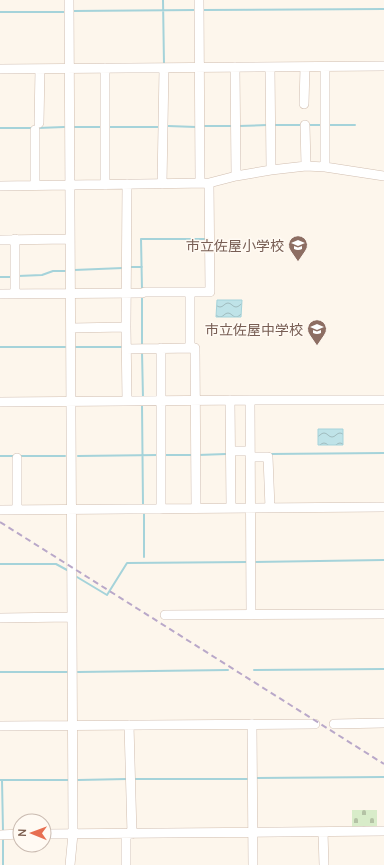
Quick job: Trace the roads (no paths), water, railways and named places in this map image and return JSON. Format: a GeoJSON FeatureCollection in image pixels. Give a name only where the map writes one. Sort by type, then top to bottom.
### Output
{"type":"FeatureCollection","features":[{"type":"Feature","properties":{"kind":"street"},"geometry":{"type":"LineString","coordinates":[[69,0],[74,834],[70,865]]}},
{"type":"Feature","properties":{"kind":"street"},"geometry":{"type":"LineString","coordinates":[[0,294],[210,292],[204,183],[199,0]]}},
{"type":"Feature","properties":{"kind":"street"},"geometry":{"type":"LineString","coordinates":[[0,69],[384,66]]}},
{"type":"Feature","properties":{"kind":"street"},"geometry":{"type":"LineString","coordinates":[[235,67],[236,176]]}},
{"type":"Feature","properties":{"kind":"street"},"geometry":{"type":"LineString","coordinates":[[270,67],[271,170]]}},
{"type":"Feature","properties":{"kind":"street"},"geometry":{"type":"LineString","coordinates":[[304,67],[304,104]]}},
{"type":"Feature","properties":{"kind":"street"},"geometry":{"type":"LineString","coordinates":[[325,67],[325,167]]}},
{"type":"Feature","properties":{"kind":"street"},"geometry":{"type":"LineString","coordinates":[[105,68],[105,184]]}},
{"type":"Feature","properties":{"kind":"street"},"geometry":{"type":"LineString","coordinates":[[162,184],[164,68]]}},
{"type":"Feature","properties":{"kind":"street"},"geometry":{"type":"LineString","coordinates":[[35,185],[40,69]]}},
{"type":"Feature","properties":{"kind":"street"},"geometry":{"type":"LineString","coordinates":[[305,125],[306,166]]}},
{"type":"Feature","properties":{"kind":"street"},"geometry":{"type":"LineString","coordinates":[[0,186],[204,183],[271,170],[306,166],[325,167],[384,176]]}},
{"type":"Feature","properties":{"kind":"street"},"geometry":{"type":"LineString","coordinates":[[127,184],[127,401]]}},
{"type":"Feature","properties":{"kind":"street"},"geometry":{"type":"LineString","coordinates":[[15,239],[15,294]]}},
{"type":"Feature","properties":{"kind":"street"},"geometry":{"type":"LineString","coordinates":[[0,240],[70,239]]}},
{"type":"Feature","properties":{"kind":"street"},"geometry":{"type":"LineString","coordinates":[[190,292],[190,348]]}},
{"type":"Feature","properties":{"kind":"street"},"geometry":{"type":"LineString","coordinates":[[71,328],[126,327]]}},
{"type":"Feature","properties":{"kind":"street"},"geometry":{"type":"LineString","coordinates":[[161,348],[161,509]]}},
{"type":"Feature","properties":{"kind":"street"},"geometry":{"type":"LineString","coordinates":[[126,349],[195,348],[196,508]]}},
{"type":"Feature","properties":{"kind":"street"},"geometry":{"type":"LineString","coordinates":[[230,400],[231,508]]}},
{"type":"Feature","properties":{"kind":"street"},"geometry":{"type":"LineString","coordinates":[[250,400],[251,615]]}},
{"type":"Feature","properties":{"kind":"street"},"geometry":{"type":"LineString","coordinates":[[0,402],[384,400]]}},
{"type":"Feature","properties":{"kind":"street"},"geometry":{"type":"LineString","coordinates":[[231,451],[268,457],[270,508]]}},
{"type":"Feature","properties":{"kind":"street"},"geometry":{"type":"LineString","coordinates":[[17,458],[17,510]]}},
{"type":"Feature","properties":{"kind":"street"},"geometry":{"type":"LineString","coordinates":[[0,510],[384,507]]}},
{"type":"Feature","properties":{"kind":"street"},"geometry":{"type":"LineString","coordinates":[[165,616],[384,614]]}},
{"type":"Feature","properties":{"kind":"street"},"geometry":{"type":"LineString","coordinates":[[0,618],[72,618]]}},
{"type":"Feature","properties":{"kind":"street"},"geometry":{"type":"LineString","coordinates":[[334,724],[384,723]]}},
{"type":"Feature","properties":{"kind":"street"},"geometry":{"type":"LineString","coordinates":[[252,724],[253,865]]}},
{"type":"Feature","properties":{"kind":"street"},"geometry":{"type":"LineString","coordinates":[[0,726],[314,724]]}},
{"type":"Feature","properties":{"kind":"street"},"geometry":{"type":"LineString","coordinates":[[126,865],[129,834],[129,725]]}},
{"type":"Feature","properties":{"kind":"street"},"geometry":{"type":"LineString","coordinates":[[52,834],[384,831]]}},
{"type":"Feature","properties":{"kind":"street"},"geometry":{"type":"LineString","coordinates":[[323,832],[324,865]]}},
{"type":"Feature","properties":{"kind":"street"},"geometry":{"type":"LineString","coordinates":[[0,835],[12,834]]}},
{"type":"Feature","properties":{"kind":"water"},"geometry":{"type":"Polygon","coordinates":[[[217,300],[242,300],[241,317],[216,317],[217,300]]]}},
{"type":"Feature","properties":{"kind":"water"},"geometry":{"type":"Polygon","coordinates":[[[318,429],[343,429],[343,445],[318,445],[318,429]]]}},
{"type":"Feature","properties":{"kind":"waterway"},"geometry":{"type":"LineString","coordinates":[[163,0],[164,64]]}},
{"type":"Feature","properties":{"kind":"waterway"},"geometry":{"type":"LineString","coordinates":[[202,10],[384,9]]}},
{"type":"Feature","properties":{"kind":"waterway"},"geometry":{"type":"LineString","coordinates":[[73,11],[196,10]]}},
{"type":"Feature","properties":{"kind":"waterway"},"geometry":{"type":"LineString","coordinates":[[0,12],[64,12]]}},
{"type":"Feature","properties":{"kind":"waterway"},"geometry":{"type":"LineString","coordinates":[[239,126],[267,125]]}},
{"type":"Feature","properties":{"kind":"waterway"},"geometry":{"type":"LineString","coordinates":[[275,125],[301,125]]}},
{"type":"Feature","properties":{"kind":"waterway"},"geometry":{"type":"LineString","coordinates":[[309,125],[322,125]]}},
{"type":"Feature","properties":{"kind":"waterway"},"geometry":{"type":"LineString","coordinates":[[329,125],[355,125]]}},
{"type":"Feature","properties":{"kind":"waterway"},"geometry":{"type":"LineString","coordinates":[[168,126],[196,127]]}},
{"type":"Feature","properties":{"kind":"waterway"},"geometry":{"type":"LineString","coordinates":[[203,126],[232,126]]}},
{"type":"Feature","properties":{"kind":"waterway"},"geometry":{"type":"LineString","coordinates":[[38,128],[64,127]]}},
{"type":"Feature","properties":{"kind":"waterway"},"geometry":{"type":"LineString","coordinates":[[73,127],[102,127]]}},
{"type":"Feature","properties":{"kind":"waterway"},"geometry":{"type":"LineString","coordinates":[[107,127],[160,127]]}},
{"type":"Feature","properties":{"kind":"waterway"},"geometry":{"type":"LineString","coordinates":[[0,128],[33,128]]}},
{"type":"Feature","properties":{"kind":"waterway"},"geometry":{"type":"LineString","coordinates":[[142,289],[141,239],[205,239]]}},
{"type":"Feature","properties":{"kind":"waterway"},"geometry":{"type":"LineString","coordinates":[[130,267],[142,267]]}},
{"type":"Feature","properties":{"kind":"waterway"},"geometry":{"type":"LineString","coordinates":[[74,270],[123,268]]}},
{"type":"Feature","properties":{"kind":"waterway"},"geometry":{"type":"LineString","coordinates":[[18,276],[42,275],[53,271],[65,271]]}},
{"type":"Feature","properties":{"kind":"waterway"},"geometry":{"type":"LineString","coordinates":[[0,277],[10,277]]}},
{"type":"Feature","properties":{"kind":"waterway"},"geometry":{"type":"LineString","coordinates":[[142,297],[142,346]]}},
{"type":"Feature","properties":{"kind":"waterway"},"geometry":{"type":"LineString","coordinates":[[0,347],[65,347]]}},
{"type":"Feature","properties":{"kind":"waterway"},"geometry":{"type":"LineString","coordinates":[[76,347],[123,347]]}},
{"type":"Feature","properties":{"kind":"waterway"},"geometry":{"type":"LineString","coordinates":[[142,352],[143,398]]}},
{"type":"Feature","properties":{"kind":"waterway"},"geometry":{"type":"LineString","coordinates":[[142,405],[143,505]]}},
{"type":"Feature","properties":{"kind":"waterway"},"geometry":{"type":"LineString","coordinates":[[269,454],[384,453]]}},
{"type":"Feature","properties":{"kind":"waterway"},"geometry":{"type":"LineString","coordinates":[[198,455],[226,454]]}},
{"type":"Feature","properties":{"kind":"waterway"},"geometry":{"type":"LineString","coordinates":[[78,456],[158,455]]}},
{"type":"Feature","properties":{"kind":"waterway"},"geometry":{"type":"LineString","coordinates":[[165,455],[192,455]]}},
{"type":"Feature","properties":{"kind":"waterway"},"geometry":{"type":"LineString","coordinates":[[0,456],[15,456]]}},
{"type":"Feature","properties":{"kind":"waterway"},"geometry":{"type":"LineString","coordinates":[[19,456],[65,456]]}},
{"type":"Feature","properties":{"kind":"waterway"},"geometry":{"type":"LineString","coordinates":[[144,512],[144,557]]}},
{"type":"Feature","properties":{"kind":"waterway"},"geometry":{"type":"LineString","coordinates":[[254,562],[384,560]]}},
{"type":"Feature","properties":{"kind":"waterway"},"geometry":{"type":"LineString","coordinates":[[77,577],[107,595],[127,563],[248,562]]}},
{"type":"Feature","properties":{"kind":"waterway"},"geometry":{"type":"LineString","coordinates":[[0,564],[56,564],[67,570]]}},
{"type":"Feature","properties":{"kind":"waterway"},"geometry":{"type":"LineString","coordinates":[[254,670],[384,669]]}},
{"type":"Feature","properties":{"kind":"waterway"},"geometry":{"type":"LineString","coordinates":[[78,672],[228,670]]}},
{"type":"Feature","properties":{"kind":"waterway"},"geometry":{"type":"LineString","coordinates":[[0,672],[68,672]]}},
{"type":"Feature","properties":{"kind":"waterway"},"geometry":{"type":"LineString","coordinates":[[255,778],[384,777]]}},
{"type":"Feature","properties":{"kind":"waterway"},"geometry":{"type":"LineString","coordinates":[[78,780],[127,779]]}},
{"type":"Feature","properties":{"kind":"waterway"},"geometry":{"type":"LineString","coordinates":[[133,779],[247,779]]}},
{"type":"Feature","properties":{"kind":"waterway"},"geometry":{"type":"LineString","coordinates":[[0,780],[69,780]]}},
{"type":"Feature","properties":{"kind":"waterway"},"geometry":{"type":"LineString","coordinates":[[2,780],[3,831]]}},
{"type":"Feature","properties":{"kind":"waterway"},"geometry":{"type":"LineString","coordinates":[[3,838],[3,865]]}},
{"type":"Feature","properties":{"kind":"railway"},"geometry":{"type":"LineString","coordinates":[[0,522],[384,764]]}},
{"type":"Feature","properties":{"kind":"place","name":"市立佐屋小学校"},"geometry":{"type":"Point","coordinates":[298,262]}},
{"type":"Feature","properties":{"kind":"place","name":"市立佐屋中学校"},"geometry":{"type":"Point","coordinates":[317,346]}}]}
